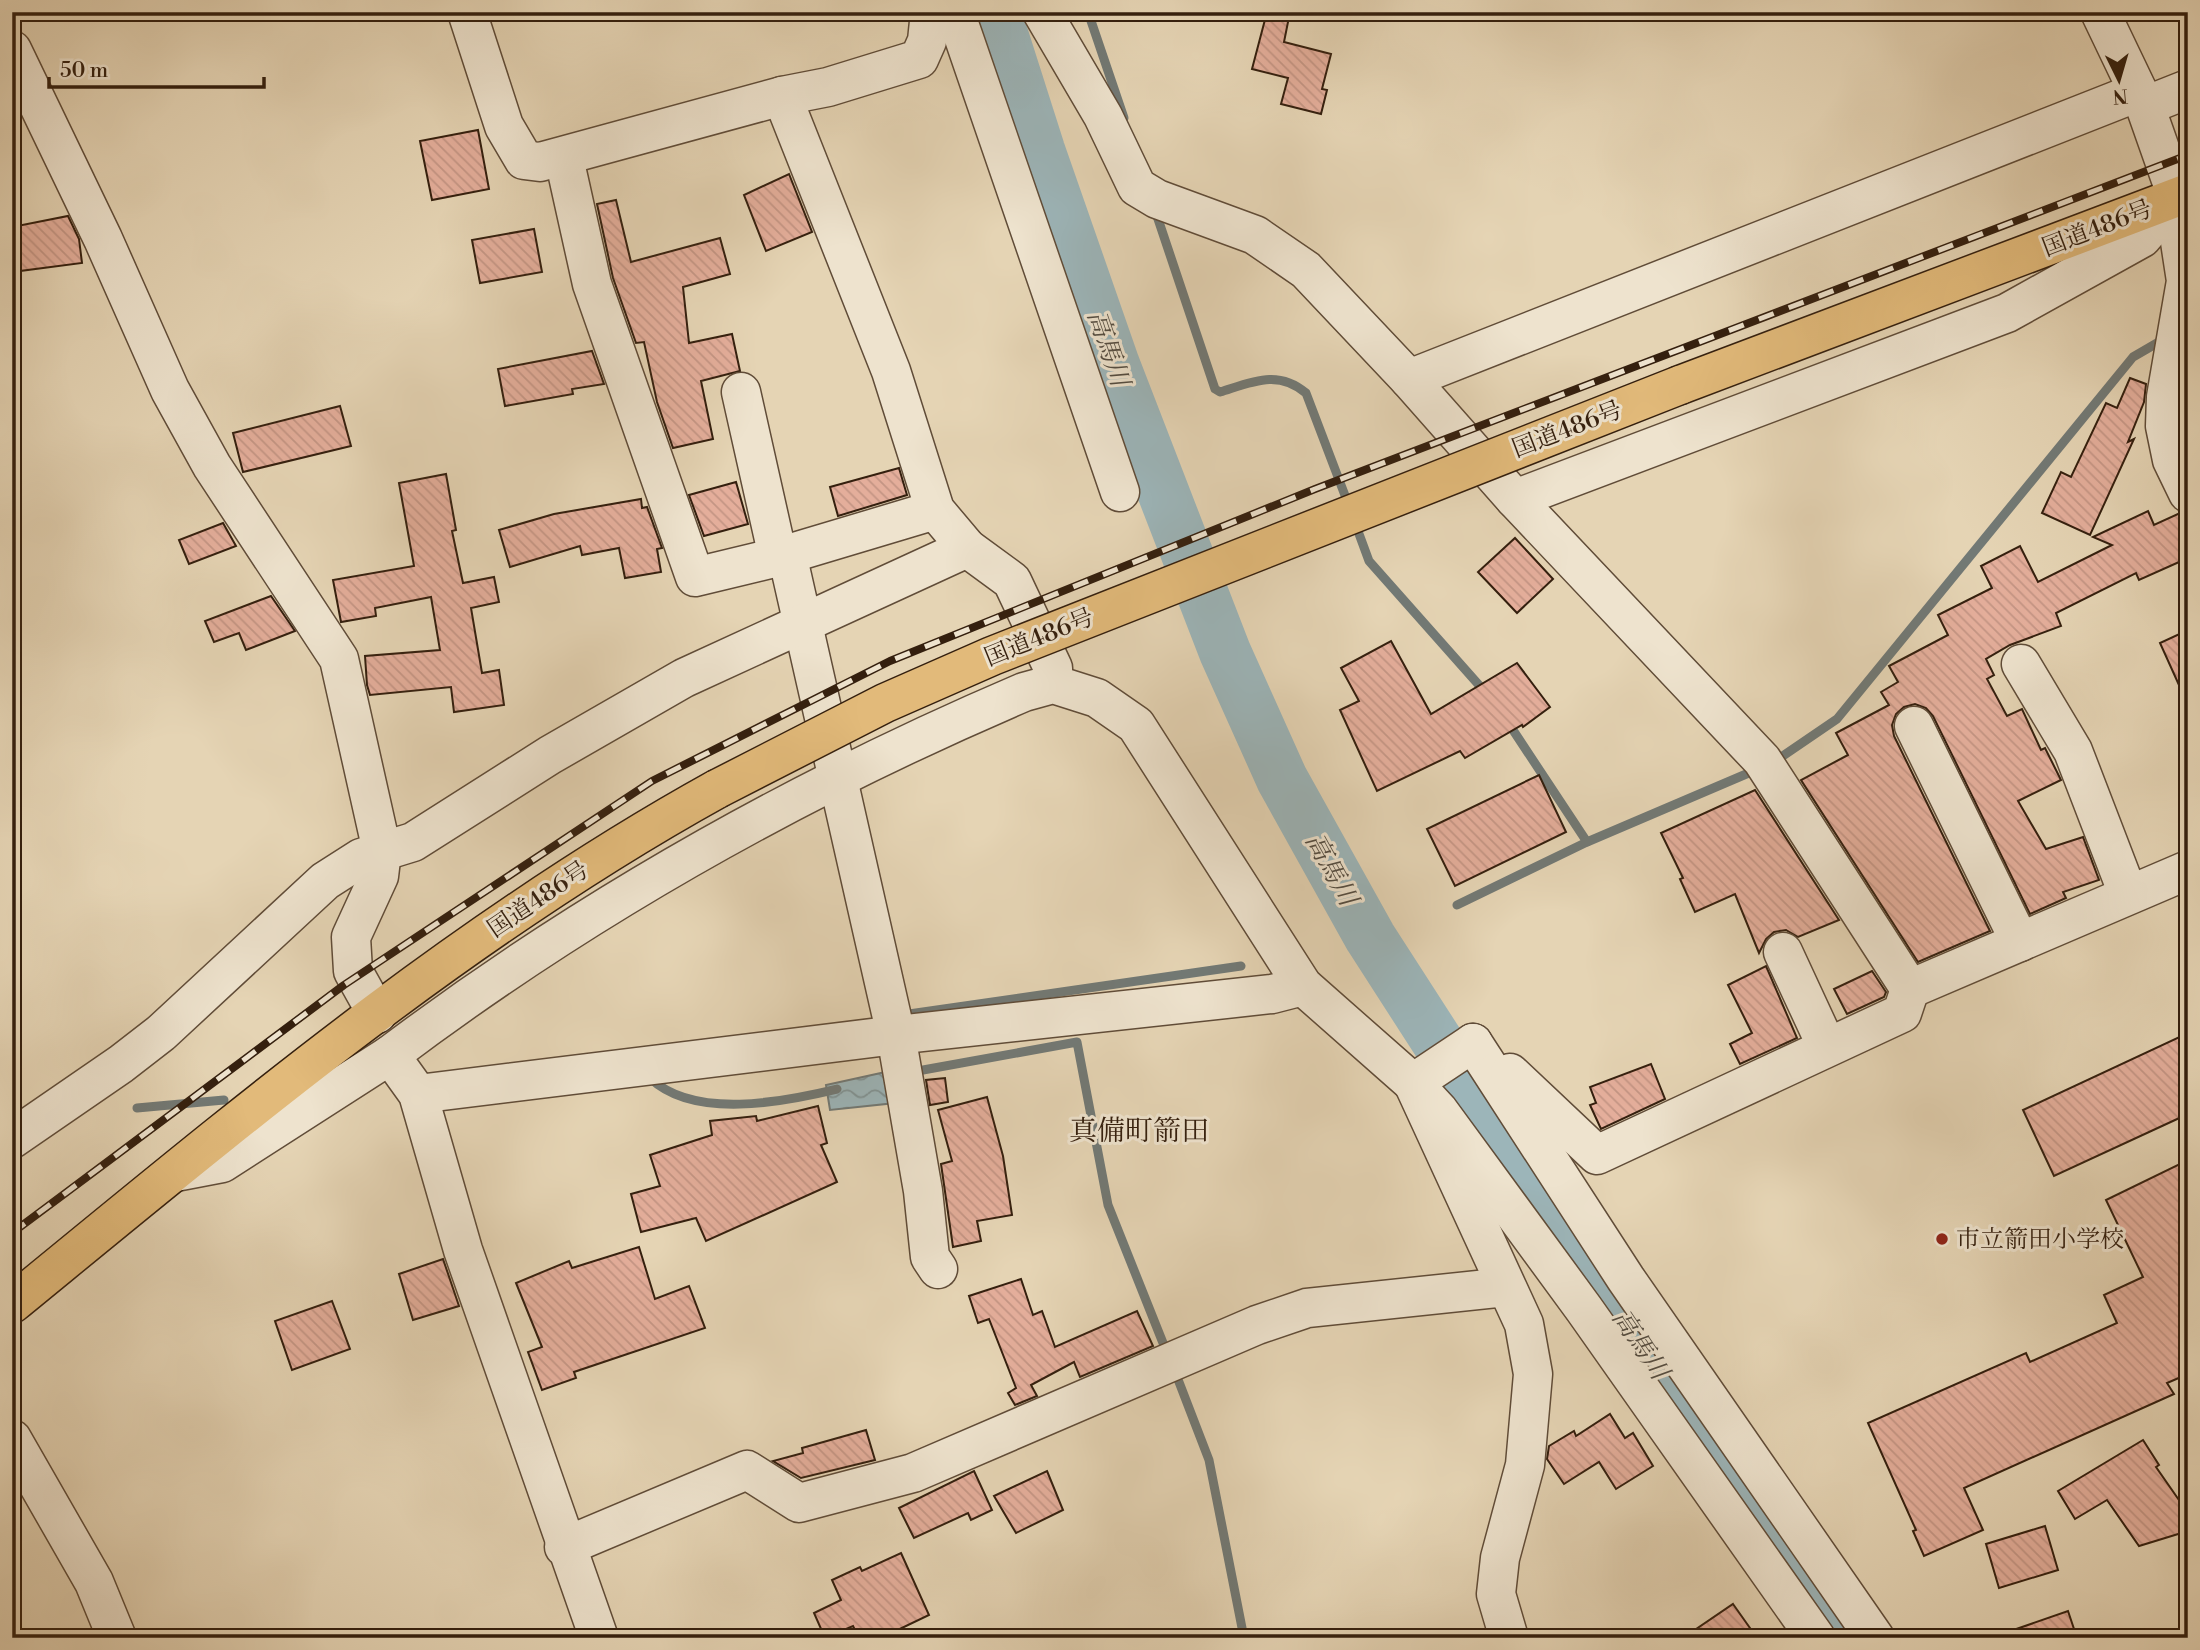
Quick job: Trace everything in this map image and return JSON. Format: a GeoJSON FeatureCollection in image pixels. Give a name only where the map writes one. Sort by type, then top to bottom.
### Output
{"type":"FeatureCollection","features":[{"type":"Feature","properties":{"kind":"highway","name":"国道486号"},"geometry":{"type":"LineString","coordinates":[[12,1304],[377,1014],[569,876],[717,789],[885,703],[992,656],[1681,385],[2182,195]]}},
{"type":"Feature","properties":{"kind":"street"},"geometry":{"type":"LineString","coordinates":[[467,12],[504,126],[514,147],[524,160],[540,162],[564,158],[782,96],[828,87],[919,59],[927,41],[930,12]]}},
{"type":"Feature","properties":{"kind":"street"},"geometry":{"type":"LineString","coordinates":[[955,12],[1120,492]]}},
{"type":"Feature","properties":{"kind":"street"},"geometry":{"type":"LineString","coordinates":[[1042,12],[1103,116],[1137,187],[1157,199],[1255,235],[1306,270],[1409,379],[1515,499],[1766,766],[1910,989]]}},
{"type":"Feature","properties":{"kind":"street"},"geometry":{"type":"LineString","coordinates":[[2099,12],[2141,99],[2182,195],[2177,222],[2186,281],[2166,397],[2165,426],[2172,460],[2188,493]]}},
{"type":"Feature","properties":{"kind":"street"},"geometry":{"type":"LineString","coordinates":[[12,50],[103,239],[170,390],[212,466],[339,659],[382,851],[379,876],[351,937],[353,971],[377,1014]]}},
{"type":"Feature","properties":{"kind":"street"},"geometry":{"type":"LineString","coordinates":[[1409,379],[2141,99],[2188,89]]}},
{"type":"Feature","properties":{"kind":"street"},"geometry":{"type":"LineString","coordinates":[[782,96],[891,371],[935,510],[967,548],[1012,581],[1053,668],[1053,684]]}},
{"type":"Feature","properties":{"kind":"street"},"geometry":{"type":"LineString","coordinates":[[564,158],[592,284],[695,577],[782,555],[935,510]]}},
{"type":"Feature","properties":{"kind":"street"},"geometry":{"type":"LineString","coordinates":[[1515,499],[2007,313],[2141,238],[2182,195]]}},
{"type":"Feature","properties":{"kind":"street"},"geometry":{"type":"LineString","coordinates":[[741,392],[782,555],[803,621],[897,1043],[923,1191],[930,1257],[938,1269]]}},
{"type":"Feature","properties":{"kind":"street"},"geometry":{"type":"LineString","coordinates":[[12,1139],[121,1064],[160,1032],[325,881],[361,858],[413,842],[550,755],[684,678],[803,621],[967,548]]}},
{"type":"Feature","properties":{"kind":"street"},"geometry":{"type":"LineString","coordinates":[[2021,664],[2073,751],[2128,894]]}},
{"type":"Feature","properties":{"kind":"street"},"geometry":{"type":"LineString","coordinates":[[175,1172],[222,1163],[390,1055],[553,940],[640,884],[739,827],[945,725],[1024,692],[1053,684],[1097,698],[1136,725],[1303,986],[1419,1078],[1439,1111],[1584,1309],[1816,1638]]}},
{"type":"Feature","properties":{"kind":"street"},"geometry":{"type":"LineString","coordinates":[[1914,726],[2020,942]]}},
{"type":"Feature","properties":{"kind":"street"},"geometry":{"type":"LineString","coordinates":[[1419,1078],[1467,1047],[1491,1054],[1597,1155],[1902,1013],[1910,989],[2188,870]]}},
{"type":"Feature","properties":{"kind":"street"},"geometry":{"type":"LineString","coordinates":[[1783,953],[1827,1047]]}},
{"type":"Feature","properties":{"kind":"street"},"geometry":{"type":"LineString","coordinates":[[418,1094],[897,1043],[1272,994],[1303,986]]}},
{"type":"Feature","properties":{"kind":"street"},"geometry":{"type":"LineString","coordinates":[[1467,1047],[1875,1638]]}},
{"type":"Feature","properties":{"kind":"street"},"geometry":{"type":"LineString","coordinates":[[390,1055],[418,1094],[463,1250],[564,1547],[598,1638]]}},
{"type":"Feature","properties":{"kind":"street"},"geometry":{"type":"LineString","coordinates":[[1419,1078],[1524,1324],[1533,1374],[1525,1465],[1500,1558],[1496,1594],[1503,1627],[1509,1638]]}},
{"type":"Feature","properties":{"kind":"street"},"geometry":{"type":"LineString","coordinates":[[564,1547],[747,1470],[799,1503],[913,1473],[1256,1325],[1307,1308],[1506,1287]]}},
{"type":"Feature","properties":{"kind":"street"},"geometry":{"type":"LineString","coordinates":[[12,1438],[94,1582],[117,1638]]}},
{"type":"Feature","properties":{"kind":"water"},"geometry":{"type":"Polygon","coordinates":[[[890,1071],[895,1103],[830,1110],[826,1085],[890,1071]]]}},
{"type":"Feature","properties":{"kind":"building"},"geometry":{"type":"Polygon","coordinates":[[[1267,12],[1290,12],[1284,42],[1331,54],[1322,89],[1327,90],[1321,114],[1281,104],[1288,78],[1252,69],[1267,12]]]}},
{"type":"Feature","properties":{"kind":"building"},"geometry":{"type":"Polygon","coordinates":[[[478,130],[489,189],[432,200],[420,141],[478,130]]]}},
{"type":"Feature","properties":{"kind":"building"},"geometry":{"type":"Polygon","coordinates":[[[789,174],[812,232],[766,251],[744,195],[789,174]]]}},
{"type":"Feature","properties":{"kind":"building"},"geometry":{"type":"Polygon","coordinates":[[[616,200],[631,262],[720,238],[730,274],[683,287],[689,343],[732,334],[740,371],[701,381],[713,439],[673,448],[657,402],[644,342],[636,343],[613,278],[597,204],[616,200]]]}},
{"type":"Feature","properties":{"kind":"building"},"geometry":{"type":"Polygon","coordinates":[[[68,216],[79,239],[82,263],[12,272],[12,227],[68,216]]]}},
{"type":"Feature","properties":{"kind":"building"},"geometry":{"type":"Polygon","coordinates":[[[534,229],[542,272],[480,283],[472,240],[534,229]]]}},
{"type":"Feature","properties":{"kind":"building"},"geometry":{"type":"Polygon","coordinates":[[[592,351],[604,384],[572,389],[573,394],[505,406],[498,369],[592,351]]]}},
{"type":"Feature","properties":{"kind":"building"},"geometry":{"type":"Polygon","coordinates":[[[2130,378],[2146,384],[2144,402],[2128,442],[2134,439],[2090,535],[2042,513],[2061,472],[2071,477],[2106,403],[2117,408],[2130,378]]]}},
{"type":"Feature","properties":{"kind":"building"},"geometry":{"type":"Polygon","coordinates":[[[340,406],[351,446],[243,472],[233,433],[340,406]]]}},
{"type":"Feature","properties":{"kind":"building"},"geometry":{"type":"Polygon","coordinates":[[[899,468],[907,495],[838,516],[830,487],[899,468]]]}},
{"type":"Feature","properties":{"kind":"building"},"geometry":{"type":"Polygon","coordinates":[[[446,474],[456,530],[452,531],[463,583],[494,577],[499,602],[471,608],[482,673],[499,670],[504,705],[454,712],[451,687],[370,695],[365,656],[440,650],[431,597],[375,608],[376,616],[341,622],[333,580],[414,566],[399,483],[446,474]]]}},
{"type":"Feature","properties":{"kind":"building"},"geometry":{"type":"Polygon","coordinates":[[[736,482],[748,524],[704,536],[689,495],[736,482]]]}},
{"type":"Feature","properties":{"kind":"building"},"geometry":{"type":"Polygon","coordinates":[[[641,499],[642,508],[647,507],[662,548],[657,549],[661,572],[625,578],[619,548],[582,555],[580,546],[510,567],[499,530],[554,514],[641,499]]]}},
{"type":"Feature","properties":{"kind":"building"},"geometry":{"type":"Polygon","coordinates":[[[2148,511],[2154,525],[2180,513],[2188,529],[2188,558],[2139,580],[2136,573],[2056,613],[2061,626],[2010,645],[1986,659],[1994,675],[1987,679],[2007,716],[2022,709],[2041,750],[2045,748],[2061,780],[2018,801],[2046,849],[2083,837],[2099,880],[2063,892],[2066,898],[2030,914],[1933,716],[1926,708],[1915,704],[1904,707],[1896,714],[1892,725],[1894,736],[1990,931],[1918,962],[1801,780],[1848,755],[1836,733],[1889,705],[1881,692],[1898,682],[1889,666],[1948,635],[1938,615],[1992,588],[1981,566],[2020,546],[2038,582],[2112,545],[2093,537],[2148,511]]]}},
{"type":"Feature","properties":{"kind":"building"},"geometry":{"type":"Polygon","coordinates":[[[223,523],[236,546],[189,564],[179,540],[223,523]]]}},
{"type":"Feature","properties":{"kind":"building"},"geometry":{"type":"Polygon","coordinates":[[[1515,538],[1553,579],[1517,613],[1478,572],[1515,538]]]}},
{"type":"Feature","properties":{"kind":"building"},"geometry":{"type":"Polygon","coordinates":[[[271,596],[295,631],[246,650],[239,633],[214,642],[205,621],[271,596]]]}},
{"type":"Feature","properties":{"kind":"building"},"geometry":{"type":"Polygon","coordinates":[[[2188,630],[2188,705],[2160,643],[2188,630]]]}},
{"type":"Feature","properties":{"kind":"building"},"geometry":{"type":"Polygon","coordinates":[[[1391,641],[1431,714],[1517,663],[1550,707],[1523,727],[1522,725],[1465,758],[1460,751],[1377,791],[1340,710],[1359,701],[1341,668],[1391,641]]]}},
{"type":"Feature","properties":{"kind":"building"},"geometry":{"type":"Polygon","coordinates":[[[1539,775],[1566,832],[1455,886],[1427,829],[1539,775]]]}},
{"type":"Feature","properties":{"kind":"building"},"geometry":{"type":"Polygon","coordinates":[[[1755,790],[1839,920],[1798,937],[1786,930],[1774,932],[1766,939],[1759,953],[1735,894],[1695,912],[1680,879],[1683,878],[1661,833],[1755,790]]]}},
{"type":"Feature","properties":{"kind":"building"},"geometry":{"type":"Polygon","coordinates":[[[1766,966],[1797,1038],[1740,1064],[1730,1044],[1752,1033],[1728,985],[1766,966]]]}},
{"type":"Feature","properties":{"kind":"building"},"geometry":{"type":"Polygon","coordinates":[[[1872,971],[1886,992],[1884,997],[1847,1014],[1834,989],[1872,971]]]}},
{"type":"Feature","properties":{"kind":"building"},"geometry":{"type":"Polygon","coordinates":[[[2188,1033],[2188,1114],[2054,1176],[2023,1110],[2188,1033]]]}},
{"type":"Feature","properties":{"kind":"building"},"geometry":{"type":"Polygon","coordinates":[[[1651,1064],[1665,1099],[1601,1129],[1590,1105],[1596,1103],[1590,1087],[1651,1064]]]}},
{"type":"Feature","properties":{"kind":"building"},"geometry":{"type":"Polygon","coordinates":[[[945,1078],[948,1102],[930,1105],[926,1080],[945,1078]]]}},
{"type":"Feature","properties":{"kind":"building"},"geometry":{"type":"Polygon","coordinates":[[[987,1097],[1003,1156],[1012,1215],[977,1221],[981,1241],[953,1247],[941,1164],[952,1161],[938,1110],[987,1097]]]}},
{"type":"Feature","properties":{"kind":"building"},"geometry":{"type":"Polygon","coordinates":[[[818,1106],[827,1143],[821,1145],[837,1182],[706,1241],[696,1218],[641,1232],[631,1194],[660,1186],[650,1155],[712,1135],[710,1121],[756,1116],[757,1121],[818,1106]]]}},
{"type":"Feature","properties":{"kind":"building"},"geometry":{"type":"Polygon","coordinates":[[[2188,1160],[2188,1374],[2167,1383],[2174,1394],[1964,1488],[1983,1530],[1924,1556],[1913,1531],[1916,1530],[1868,1423],[2026,1353],[2030,1362],[2117,1323],[2104,1295],[2143,1277],[2106,1200],[2188,1160]]]}},
{"type":"Feature","properties":{"kind":"building"},"geometry":{"type":"Polygon","coordinates":[[[639,1247],[655,1299],[689,1286],[705,1328],[574,1372],[576,1378],[542,1390],[528,1352],[542,1347],[516,1283],[569,1261],[572,1268],[639,1247]]]}},
{"type":"Feature","properties":{"kind":"building"},"geometry":{"type":"Polygon","coordinates":[[[443,1259],[459,1306],[413,1320],[399,1274],[443,1259]]]}},
{"type":"Feature","properties":{"kind":"building"},"geometry":{"type":"Polygon","coordinates":[[[1021,1279],[1033,1315],[1042,1311],[1055,1347],[1137,1311],[1153,1346],[1080,1377],[1074,1362],[1031,1385],[1037,1396],[1015,1405],[1008,1393],[1016,1388],[989,1319],[978,1323],[969,1296],[1021,1279]]]}},
{"type":"Feature","properties":{"kind":"building"},"geometry":{"type":"Polygon","coordinates":[[[332,1301],[350,1349],[292,1370],[275,1321],[332,1301]]]}},
{"type":"Feature","properties":{"kind":"building"},"geometry":{"type":"Polygon","coordinates":[[[1610,1414],[1625,1438],[1633,1433],[1653,1466],[1616,1489],[1599,1462],[1564,1484],[1547,1459],[1549,1446],[1574,1431],[1576,1436],[1610,1414]]]}},
{"type":"Feature","properties":{"kind":"building"},"geometry":{"type":"Polygon","coordinates":[[[866,1430],[875,1460],[801,1478],[773,1461],[803,1453],[802,1448],[866,1430]]]}},
{"type":"Feature","properties":{"kind":"building"},"geometry":{"type":"Polygon","coordinates":[[[2143,1440],[2159,1465],[2156,1467],[2188,1513],[2188,1531],[2139,1546],[2107,1500],[2075,1519],[2058,1491],[2143,1440]]]}},
{"type":"Feature","properties":{"kind":"building"},"geometry":{"type":"Polygon","coordinates":[[[974,1471],[992,1510],[971,1520],[968,1513],[914,1538],[899,1508],[974,1471]]]}},
{"type":"Feature","properties":{"kind":"building"},"geometry":{"type":"Polygon","coordinates":[[[1047,1471],[1063,1510],[1016,1533],[994,1496],[1047,1471]]]}},
{"type":"Feature","properties":{"kind":"building"},"geometry":{"type":"Polygon","coordinates":[[[2045,1526],[2058,1570],[1999,1588],[1986,1544],[2045,1526]]]}},
{"type":"Feature","properties":{"kind":"building"},"geometry":{"type":"Polygon","coordinates":[[[901,1553],[929,1615],[881,1638],[859,1638],[853,1626],[825,1638],[814,1613],[841,1600],[832,1580],[860,1567],[862,1571],[901,1553]]]}},
{"type":"Feature","properties":{"kind":"building"},"geometry":{"type":"Polygon","coordinates":[[[1733,1604],[1757,1638],[1683,1638],[1733,1604]]]}},
{"type":"Feature","properties":{"kind":"building"},"geometry":{"type":"Polygon","coordinates":[[[2068,1611],[2077,1638],[2003,1638],[2002,1634],[2068,1611]]]}},
{"type":"Feature","properties":{"kind":"waterway","name":"高馬川"},"geometry":{"type":"LineString","coordinates":[[995,12],[1039,150],[1114,365],[1225,652],[1282,779],[1370,937],[1475,1100],[1672,1396],[1712,1449],[1840,1638]]}},
{"type":"Feature","properties":{"kind":"waterway"},"geometry":{"type":"LineString","coordinates":[[1088,12],[1124,118]]}},
{"type":"Feature","properties":{"kind":"waterway"},"geometry":{"type":"LineString","coordinates":[[1156,213],[1215,389],[1220,392],[1254,382],[1275,380],[1285,381],[1306,393],[1349,506]]}},
{"type":"Feature","properties":{"kind":"waterway"},"geometry":{"type":"LineString","coordinates":[[1774,762],[1837,719],[2133,357],[2164,339]]}},
{"type":"Feature","properties":{"kind":"waterway"},"geometry":{"type":"LineString","coordinates":[[1355,523],[1369,561],[1486,693]]}},
{"type":"Feature","properties":{"kind":"waterway"},"geometry":{"type":"LineString","coordinates":[[1507,721],[1587,842]]}},
{"type":"Feature","properties":{"kind":"waterway"},"geometry":{"type":"LineString","coordinates":[[1457,905],[1587,842],[1758,769]]}},
{"type":"Feature","properties":{"kind":"waterway","name":"高馬川"},"geometry":{"type":"LineString","coordinates":[[1357,940],[1381,933]]}},
{"type":"Feature","properties":{"kind":"waterway"},"geometry":{"type":"LineString","coordinates":[[909,1014],[1241,966]]}},
{"type":"Feature","properties":{"kind":"waterway"},"geometry":{"type":"LineString","coordinates":[[912,1072],[1077,1042],[1108,1205],[1167,1353]]}},
{"type":"Feature","properties":{"kind":"waterway"},"geometry":{"type":"LineString","coordinates":[[650,1078],[668,1091],[690,1099],[714,1103],[766,1102],[837,1089]]}},
{"type":"Feature","properties":{"kind":"waterway"},"geometry":{"type":"LineString","coordinates":[[137,1108],[224,1100]]}},
{"type":"Feature","properties":{"kind":"waterway"},"geometry":{"type":"LineString","coordinates":[[1174,1369],[1209,1460],[1244,1638]]}},
{"type":"Feature","properties":{"kind":"railway"},"geometry":{"type":"LineString","coordinates":[[12,1233],[344,985],[652,781],[890,661],[1315,489],[2188,155]]}},
{"type":"Feature","properties":{"kind":"place","name":"市立箭田小学校"},"geometry":{"type":"Point","coordinates":[1942,1239]}},
{"type":"Feature","properties":{"kind":"district","name":"真備町箭田"},"geometry":{"type":"Point","coordinates":[1139,1130]}}]}
